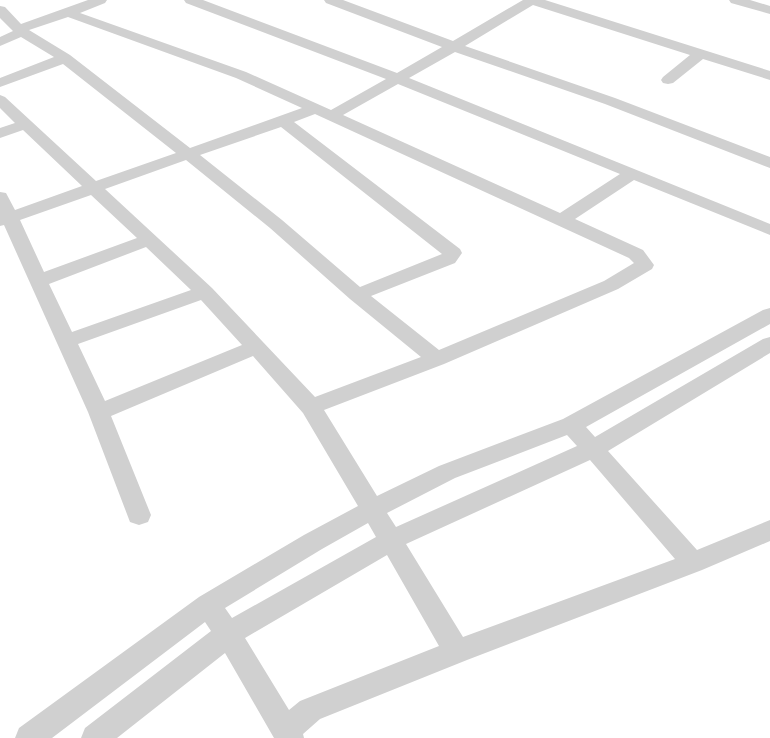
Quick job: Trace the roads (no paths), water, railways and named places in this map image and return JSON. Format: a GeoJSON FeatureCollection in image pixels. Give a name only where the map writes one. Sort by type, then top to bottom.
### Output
{"type":"FeatureCollection","features":[{"type":"Feature","properties":{"kind":"street"},"geometry":{"type":"LineString","coordinates":[[0,42],[20,31],[100,0]]}},
{"type":"Feature","properties":{"kind":"street"},"geometry":{"type":"LineString","coordinates":[[191,0],[342,56],[633,173],[770,230]]}},
{"type":"Feature","properties":{"kind":"street"},"geometry":{"type":"LineString","coordinates":[[331,0],[455,47],[610,101],[770,163]]}},
{"type":"Feature","properties":{"kind":"street"},"geometry":{"type":"LineString","coordinates":[[331,116],[455,47],[532,0],[770,76]]}},
{"type":"Feature","properties":{"kind":"street"},"geometry":{"type":"LineString","coordinates":[[736,0],[770,10]]}},
{"type":"Feature","properties":{"kind":"street"},"geometry":{"type":"LineString","coordinates":[[0,10],[20,31],[65,58],[276,224],[357,295],[437,359]]}},
{"type":"Feature","properties":{"kind":"street"},"geometry":{"type":"LineString","coordinates":[[68,13],[241,75],[636,254],[645,265],[611,285],[437,359],[311,407]]}},
{"type":"Feature","properties":{"kind":"street"},"geometry":{"type":"LineString","coordinates":[[668,80],[701,54]]}},
{"type":"Feature","properties":{"kind":"street"},"geometry":{"type":"LineString","coordinates":[[0,83],[65,58]]}},
{"type":"Feature","properties":{"kind":"street"},"geometry":{"type":"LineString","coordinates":[[0,100],[205,292],[311,407],[392,540],[457,651]]}},
{"type":"Feature","properties":{"kind":"street"},"geometry":{"type":"LineString","coordinates":[[4,219],[187,153],[315,109]]}},
{"type":"Feature","properties":{"kind":"street"},"geometry":{"type":"LineString","coordinates":[[282,120],[452,253],[448,259],[357,295]]}},
{"type":"Feature","properties":{"kind":"street"},"geometry":{"type":"LineString","coordinates":[[0,133],[26,124]]}},
{"type":"Feature","properties":{"kind":"street"},"geometry":{"type":"LineString","coordinates":[[562,220],[633,173]]}},
{"type":"Feature","properties":{"kind":"street"},"geometry":{"type":"LineString","coordinates":[[0,197],[4,219],[38,281],[99,412],[139,515]]}},
{"type":"Feature","properties":{"kind":"street"},"geometry":{"type":"LineString","coordinates":[[38,281],[149,240]]}},
{"type":"Feature","properties":{"kind":"street"},"geometry":{"type":"LineString","coordinates":[[66,341],[205,292]]}},
{"type":"Feature","properties":{"kind":"street"},"geometry":{"type":"LineString","coordinates":[[29,738],[208,605],[313,542],[373,509],[447,472],[570,425],[611,404],[770,315]]}},
{"type":"Feature","properties":{"kind":"street"},"geometry":{"type":"LineString","coordinates":[[95,738],[228,634],[392,540],[593,449],[770,344]]}},
{"type":"Feature","properties":{"kind":"street"},"geometry":{"type":"LineString","coordinates":[[99,412],[256,347]]}},
{"type":"Feature","properties":{"kind":"street"},"geometry":{"type":"LineString","coordinates":[[570,425],[593,449],[693,563]]}},
{"type":"Feature","properties":{"kind":"street"},"geometry":{"type":"LineString","coordinates":[[208,605],[228,634],[287,734],[310,710],[457,651],[693,563],[770,530]]}}]}
